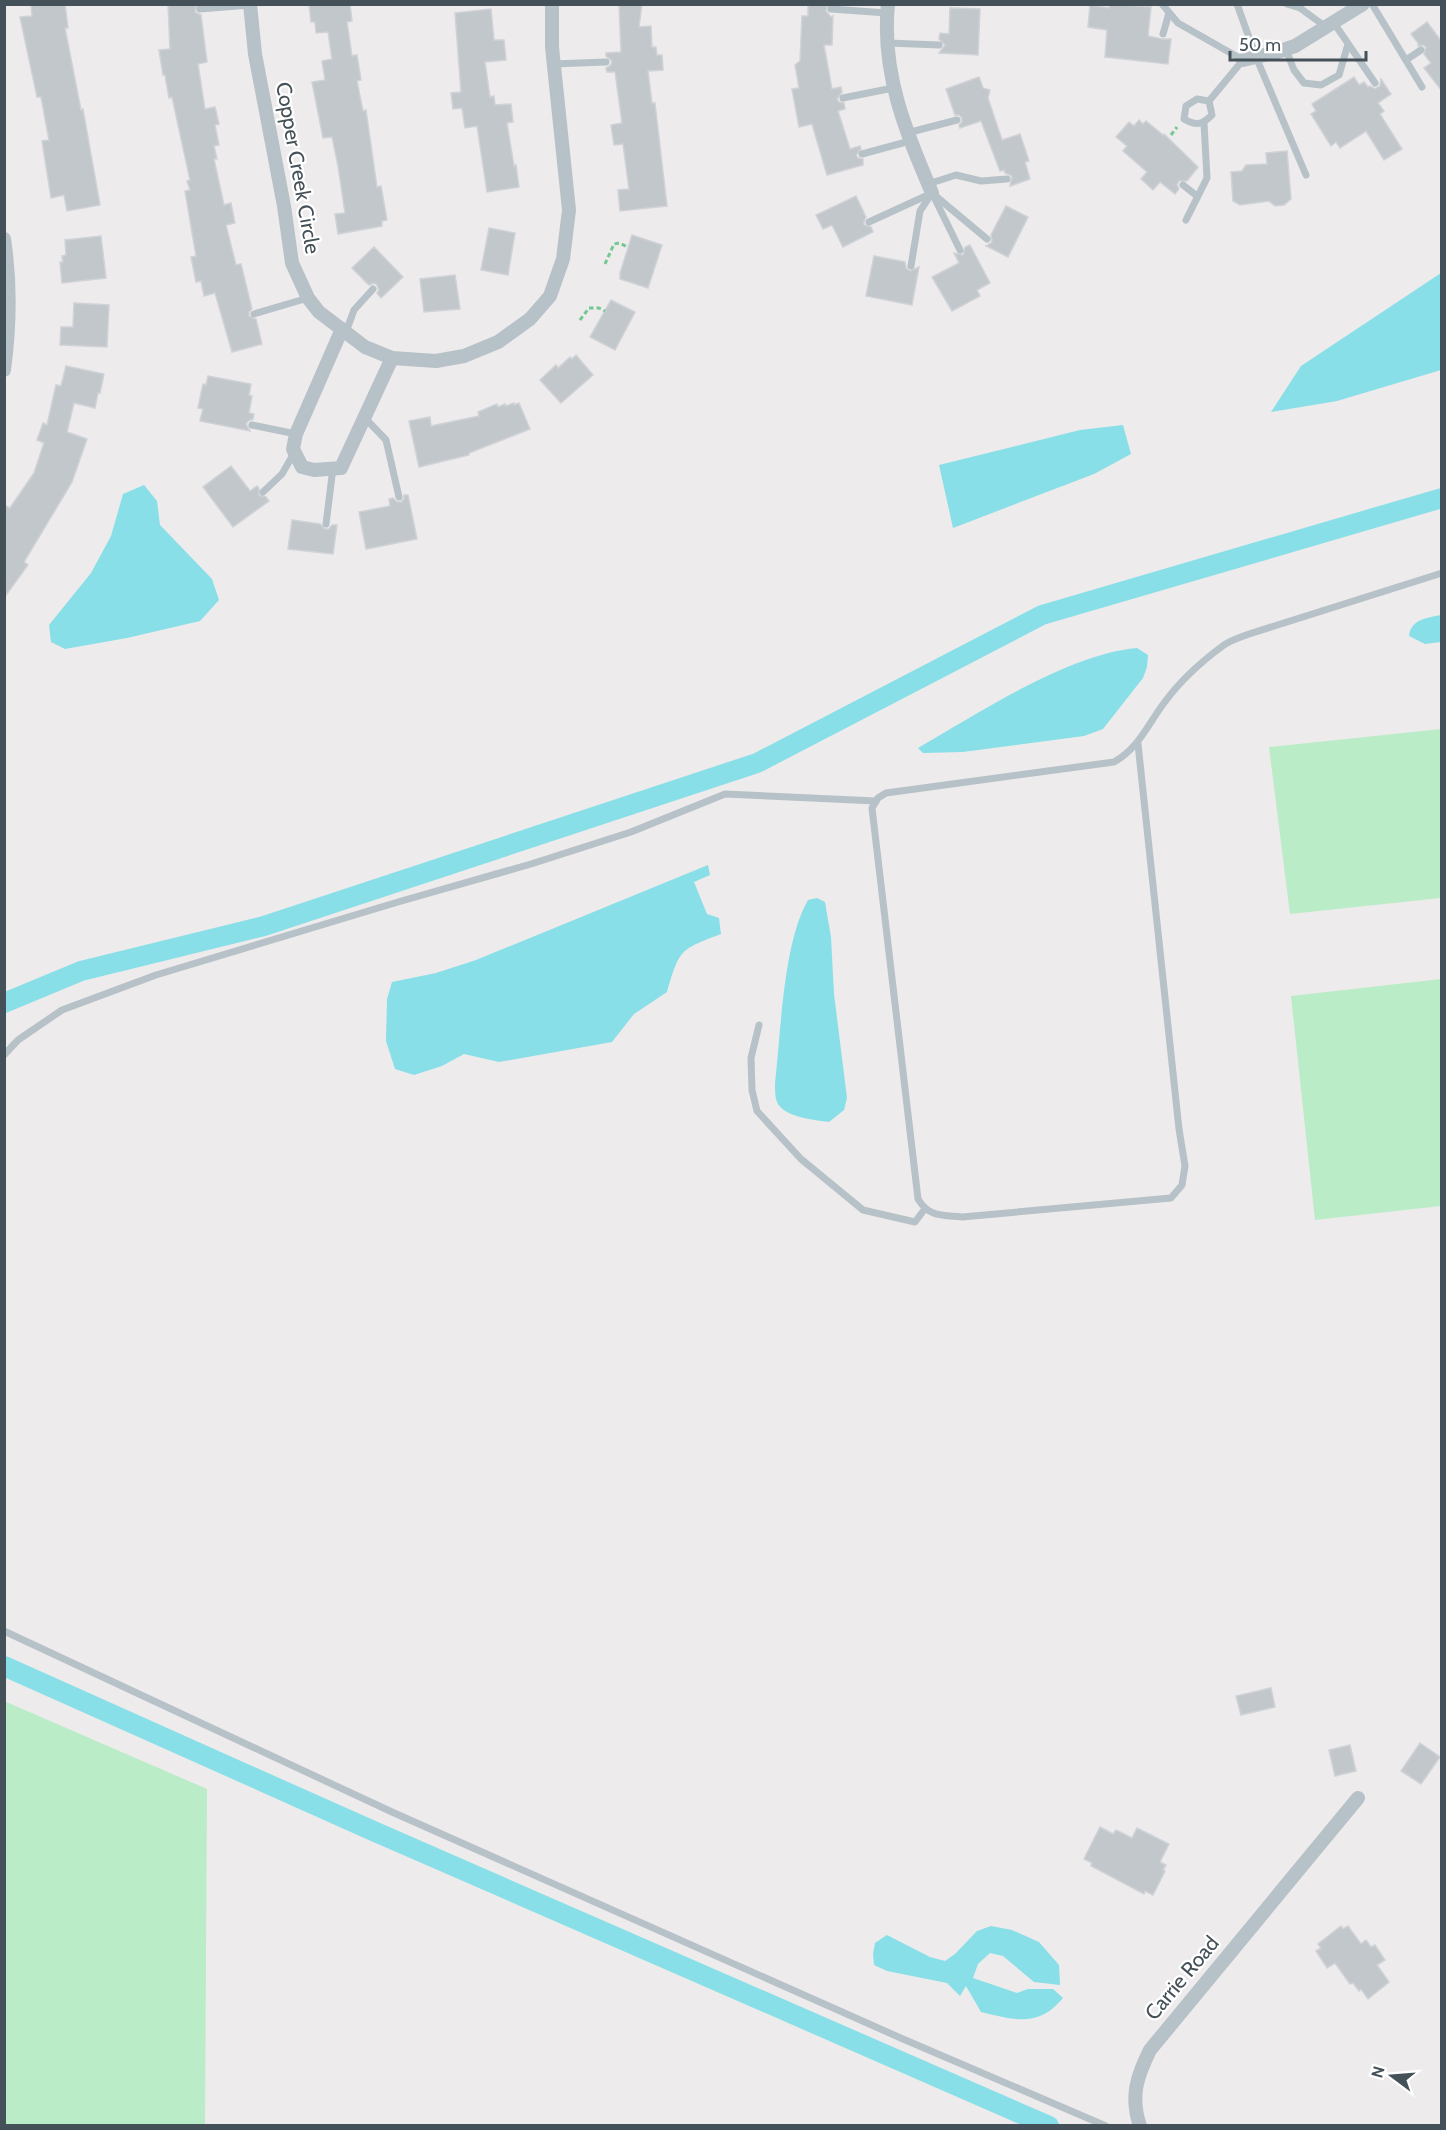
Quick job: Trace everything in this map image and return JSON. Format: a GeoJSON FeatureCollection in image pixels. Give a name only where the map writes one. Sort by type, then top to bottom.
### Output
{"type":"FeatureCollection","features":[{"type":"Feature","properties":{"kind":"street","name":"Copper Creek Circle"},"geometry":{"type":"LineString","coordinates":[[250,5],[255,54],[284,206],[292,263],[308,298],[319,312],[365,347],[392,358],[436,361],[464,356],[498,342],[530,319],[550,296],[563,259],[569,210],[553,64],[552,4]]}},
{"type":"Feature","properties":{"kind":"street"},"geometry":{"type":"LineString","coordinates":[[1249,59],[1286,50],[1363,4]]}},
{"type":"Feature","properties":{"kind":"street"},"geometry":{"type":"LineString","coordinates":[[887,9],[887,42],[893,88],[909,137],[930,189]]}},
{"type":"Feature","properties":{"kind":"street"},"geometry":{"type":"LineString","coordinates":[[4,239],[10,277],[8,340],[4,370]]}},
{"type":"Feature","properties":{"kind":"street"},"geometry":{"type":"LineString","coordinates":[[344,331],[296,434],[292,449],[302,466],[315,470],[341,468],[392,358]]}},
{"type":"Feature","properties":{"kind":"street","name":"Carrie Road"},"geometry":{"type":"LineString","coordinates":[[1140,2126],[1136,2114],[1134,2089],[1139,2072],[1150,2050],[1358,1798]]}},
{"type":"Feature","properties":{"kind":"lane"},"geometry":{"type":"LineString","coordinates":[[1162,4],[1178,23],[1249,59]]}},
{"type":"Feature","properties":{"kind":"lane"},"geometry":{"type":"LineString","coordinates":[[1237,4],[1249,59],[1306,175]]}},
{"type":"Feature","properties":{"kind":"lane"},"geometry":{"type":"LineString","coordinates":[[1287,4],[1299,6],[1330,25],[1348,44],[1374,83]]}},
{"type":"Feature","properties":{"kind":"lane"},"geometry":{"type":"LineString","coordinates":[[1372,4],[1422,87]]}},
{"type":"Feature","properties":{"kind":"lane"},"geometry":{"type":"LineString","coordinates":[[200,9],[250,5]]}},
{"type":"Feature","properties":{"kind":"lane"},"geometry":{"type":"LineString","coordinates":[[831,9],[887,9]]}},
{"type":"Feature","properties":{"kind":"lane"},"geometry":{"type":"LineString","coordinates":[[1163,34],[1169,13]]}},
{"type":"Feature","properties":{"kind":"lane"},"geometry":{"type":"LineString","coordinates":[[887,42],[939,45]]}},
{"type":"Feature","properties":{"kind":"lane"},"geometry":{"type":"LineString","coordinates":[[1286,50],[1294,70],[1304,83],[1321,85],[1339,75],[1348,44]]}},
{"type":"Feature","properties":{"kind":"lane"},"geometry":{"type":"LineString","coordinates":[[1406,60],[1421,50]]}},
{"type":"Feature","properties":{"kind":"lane"},"geometry":{"type":"LineString","coordinates":[[1209,100],[1249,59]]}},
{"type":"Feature","properties":{"kind":"lane"},"geometry":{"type":"LineString","coordinates":[[553,64],[606,62]]}},
{"type":"Feature","properties":{"kind":"lane"},"geometry":{"type":"LineString","coordinates":[[843,98],[893,88]]}},
{"type":"Feature","properties":{"kind":"lane"},"geometry":{"type":"LineString","coordinates":[[1197,99],[1209,100],[1212,115],[1204,123],[1194,124],[1184,118],[1186,105],[1197,99]]}},
{"type":"Feature","properties":{"kind":"lane"},"geometry":{"type":"LineString","coordinates":[[862,154],[957,120]]}},
{"type":"Feature","properties":{"kind":"lane"},"geometry":{"type":"LineString","coordinates":[[1186,220],[1207,178],[1204,123]]}},
{"type":"Feature","properties":{"kind":"lane"},"geometry":{"type":"LineString","coordinates":[[869,222],[956,175],[981,181],[1007,178]]}},
{"type":"Feature","properties":{"kind":"lane"},"geometry":{"type":"LineString","coordinates":[[1183,185],[1197,196]]}},
{"type":"Feature","properties":{"kind":"lane"},"geometry":{"type":"LineString","coordinates":[[930,189],[987,239]]}},
{"type":"Feature","properties":{"kind":"lane"},"geometry":{"type":"LineString","coordinates":[[930,189],[960,250]]}},
{"type":"Feature","properties":{"kind":"lane"},"geometry":{"type":"LineString","coordinates":[[911,266],[920,211],[930,189]]}},
{"type":"Feature","properties":{"kind":"lane"},"geometry":{"type":"LineString","coordinates":[[344,331],[354,310],[373,289]]}},
{"type":"Feature","properties":{"kind":"lane"},"geometry":{"type":"LineString","coordinates":[[254,314],[308,298]]}},
{"type":"Feature","properties":{"kind":"lane"},"geometry":{"type":"LineString","coordinates":[[364,417],[386,440],[399,497]]}},
{"type":"Feature","properties":{"kind":"lane"},"geometry":{"type":"LineString","coordinates":[[252,424],[296,434]]}},
{"type":"Feature","properties":{"kind":"lane"},"geometry":{"type":"LineString","coordinates":[[263,492],[282,474],[294,453]]}},
{"type":"Feature","properties":{"kind":"lane"},"geometry":{"type":"LineString","coordinates":[[326,524],[333,468]]}},
{"type":"Feature","properties":{"kind":"lane"},"geometry":{"type":"LineString","coordinates":[[1138,744],[1179,1129],[1185,1166],[1182,1185],[1171,1198],[962,1217],[937,1215],[924,1210],[918,1199],[913,1163],[872,808],[876,801],[886,793],[1114,762],[1138,744],[1164,703],[1190,673],[1226,644],[1268,628],[1442,573]]}},
{"type":"Feature","properties":{"kind":"lane"},"geometry":{"type":"LineString","coordinates":[[4,1054],[18,1040],[62,1010],[156,975],[531,864],[631,832],[725,794],[876,801]]}},
{"type":"Feature","properties":{"kind":"lane"},"geometry":{"type":"LineString","coordinates":[[759,1025],[751,1058],[752,1090],[757,1111],[801,1159],[863,1210],[915,1222],[924,1210]]}},
{"type":"Feature","properties":{"kind":"lane"},"geometry":{"type":"LineString","coordinates":[[4,1631],[392,1812],[892,2034],[1106,2126]]}},
{"type":"Feature","properties":{"kind":"path"},"geometry":{"type":"LineString","coordinates":[[605,264],[614,244],[619,243],[628,247]]}},
{"type":"Feature","properties":{"kind":"path"},"geometry":{"type":"LineString","coordinates":[[580,320],[589,308],[599,308],[605,311]]}},
{"type":"Feature","properties":{"kind":"green space"},"geometry":{"type":"Polygon","coordinates":[[[1441,729],[1441,898],[1290,914],[1269,747],[1441,729]]]}},
{"type":"Feature","properties":{"kind":"green space"},"geometry":{"type":"Polygon","coordinates":[[[1441,979],[1441,1206],[1315,1220],[1291,996],[1441,979]]]}},
{"type":"Feature","properties":{"kind":"green space"},"geometry":{"type":"Polygon","coordinates":[[[4,1701],[207,1789],[205,2125],[5,2125],[4,1701]]]}},
{"type":"Feature","properties":{"kind":"water"},"geometry":{"type":"Polygon","coordinates":[[[1441,273],[1441,370],[1337,401],[1271,412],[1301,366],[1441,273]]]}},
{"type":"Feature","properties":{"kind":"water"},"geometry":{"type":"Polygon","coordinates":[[[1123,425],[1131,454],[1094,474],[953,528],[939,465],[1080,430],[1123,425]]]}},
{"type":"Feature","properties":{"kind":"water"},"geometry":{"type":"Polygon","coordinates":[[[144,485],[157,501],[160,525],[212,579],[219,600],[200,621],[127,638],[65,649],[51,642],[49,625],[91,573],[111,536],[123,494],[144,485]]]}},
{"type":"Feature","properties":{"kind":"water"},"geometry":{"type":"Polygon","coordinates":[[[1441,615],[1441,642],[1425,644],[1409,636],[1410,630],[1416,623],[1425,618],[1441,615]]]}},
{"type":"Feature","properties":{"kind":"water"},"geometry":{"type":"Polygon","coordinates":[[[1137,648],[1148,655],[1143,678],[1103,729],[1084,736],[963,752],[923,753],[918,748],[1024,687],[1053,673],[1082,661],[1137,648]]]}},
{"type":"Feature","properties":{"kind":"water"},"geometry":{"type":"Polygon","coordinates":[[[708,865],[710,875],[694,882],[707,914],[719,918],[721,934],[683,953],[675,967],[667,992],[634,1014],[612,1042],[499,1062],[464,1054],[442,1066],[414,1075],[395,1069],[386,1041],[387,999],[392,982],[436,973],[476,960],[708,865]]]}},
{"type":"Feature","properties":{"kind":"water"},"geometry":{"type":"Polygon","coordinates":[[[817,898],[825,902],[831,937],[834,994],[847,1098],[844,1110],[829,1122],[800,1117],[786,1111],[777,1102],[775,1090],[784,988],[793,940],[808,900],[817,898]]]}},
{"type":"Feature","properties":{"kind":"water"},"geometry":{"type":"Polygon","coordinates":[[[991,1926],[1012,1930],[1039,1942],[1059,1965],[1060,1985],[1034,1982],[1003,1956],[990,1953],[978,1964],[973,1978],[1017,1993],[1028,1989],[1053,1989],[1063,1998],[1054,2008],[1035,2018],[1025,2019],[981,2012],[966,1986],[960,1996],[947,1983],[887,1971],[874,1965],[875,1943],[887,1935],[930,1957],[945,1961],[977,1931],[991,1926]]]}},
{"type":"Feature","properties":{"kind":"building"},"geometry":{"type":"Polygon","coordinates":[[[31,4],[65,4],[68,28],[65,28],[81,110],[83,109],[100,205],[67,211],[64,195],[51,198],[42,141],[49,140],[41,97],[37,97],[20,17],[32,16],[31,4]]]}},
{"type":"Feature","properties":{"kind":"building"},"geometry":{"type":"Polygon","coordinates":[[[168,4],[197,4],[195,12],[201,15],[207,62],[198,64],[205,109],[215,107],[219,124],[215,125],[219,145],[214,146],[217,159],[214,159],[224,205],[231,203],[235,223],[226,225],[236,265],[241,264],[252,309],[249,316],[256,319],[262,344],[232,352],[215,293],[204,296],[201,281],[196,282],[191,257],[196,256],[185,191],[190,190],[187,181],[190,180],[172,97],[169,98],[165,75],[163,75],[159,50],[170,49],[168,4]]]}},
{"type":"Feature","properties":{"kind":"building"},"geometry":{"type":"Polygon","coordinates":[[[309,4],[350,4],[352,21],[347,22],[352,56],[357,55],[361,80],[357,81],[363,111],[366,110],[377,187],[381,186],[387,220],[382,221],[382,226],[338,234],[335,214],[345,213],[338,166],[332,137],[323,138],[312,82],[325,80],[322,61],[332,59],[328,32],[316,33],[315,22],[311,22],[309,4]]]}},
{"type":"Feature","properties":{"kind":"building"},"geometry":{"type":"Polygon","coordinates":[[[619,4],[642,4],[639,27],[651,26],[652,47],[656,47],[657,55],[662,55],[663,70],[648,71],[652,103],[655,103],[667,206],[620,211],[618,190],[629,189],[623,144],[614,145],[611,125],[622,123],[615,72],[607,72],[606,68],[611,65],[612,61],[606,53],[621,52],[619,4]]]}},
{"type":"Feature","properties":{"kind":"building"},"geometry":{"type":"Polygon","coordinates":[[[808,4],[828,4],[826,11],[831,17],[833,16],[832,45],[824,45],[832,89],[841,87],[842,92],[837,99],[844,103],[845,109],[838,111],[850,149],[860,146],[861,149],[856,155],[863,159],[863,165],[827,175],[812,124],[799,127],[792,89],[799,88],[795,65],[800,61],[802,16],[808,16],[808,4]]]}},
{"type":"Feature","properties":{"kind":"building"},"geometry":{"type":"Polygon","coordinates":[[[1110,4],[1151,7],[1148,36],[1171,39],[1168,64],[1105,57],[1107,30],[1088,27],[1090,5],[1109,8],[1110,4]]]}},
{"type":"Feature","properties":{"kind":"building"},"geometry":{"type":"Polygon","coordinates":[[[950,8],[980,9],[978,55],[939,53],[945,45],[939,39],[940,33],[949,34],[950,8]]]}},
{"type":"Feature","properties":{"kind":"building"},"geometry":{"type":"Polygon","coordinates":[[[491,9],[494,40],[504,40],[506,60],[485,62],[490,97],[494,96],[495,105],[511,104],[513,122],[507,123],[519,187],[487,192],[477,126],[465,128],[462,108],[453,109],[451,93],[461,92],[455,13],[491,9]]]}},
{"type":"Feature","properties":{"kind":"building"},"geometry":{"type":"Polygon","coordinates":[[[1427,22],[1442,42],[1442,91],[1424,68],[1431,63],[1424,54],[1426,47],[1418,46],[1411,34],[1427,22]]]}},
{"type":"Feature","properties":{"kind":"building"},"geometry":{"type":"Polygon","coordinates":[[[979,77],[983,88],[990,90],[988,98],[1002,140],[1020,134],[1029,161],[1025,162],[1030,179],[1010,186],[1012,176],[1004,170],[1000,171],[981,121],[960,128],[962,118],[955,115],[946,89],[979,77]]]}},
{"type":"Feature","properties":{"kind":"building"},"geometry":{"type":"Polygon","coordinates":[[[1354,77],[1359,85],[1364,82],[1368,87],[1375,89],[1380,86],[1381,79],[1391,94],[1378,103],[1384,111],[1380,114],[1402,149],[1384,160],[1366,131],[1340,148],[1336,142],[1331,146],[1311,114],[1316,111],[1312,104],[1354,77]]]}},
{"type":"Feature","properties":{"kind":"building"},"geometry":{"type":"Polygon","coordinates":[[[1139,120],[1143,124],[1146,121],[1164,134],[1198,167],[1187,181],[1179,181],[1177,185],[1179,189],[1175,194],[1160,182],[1153,190],[1141,179],[1147,172],[1123,151],[1127,146],[1116,137],[1129,122],[1134,126],[1139,120]]]}},
{"type":"Feature","properties":{"kind":"building"},"geometry":{"type":"Polygon","coordinates":[[[1287,151],[1291,199],[1284,205],[1275,206],[1269,201],[1240,205],[1233,201],[1231,172],[1242,171],[1246,165],[1267,164],[1266,153],[1287,151]]]}},
{"type":"Feature","properties":{"kind":"building"},"geometry":{"type":"Polygon","coordinates":[[[856,196],[866,217],[864,225],[871,227],[873,232],[843,247],[832,225],[823,229],[816,215],[856,196]]]}},
{"type":"Feature","properties":{"kind":"building"},"geometry":{"type":"Polygon","coordinates":[[[1006,206],[1028,217],[1008,257],[986,246],[992,242],[991,235],[1006,206]]]}},
{"type":"Feature","properties":{"kind":"building"},"geometry":{"type":"Polygon","coordinates":[[[489,228],[515,233],[508,275],[481,270],[489,228]]]}},
{"type":"Feature","properties":{"kind":"building"},"geometry":{"type":"Polygon","coordinates":[[[632,235],[662,245],[648,288],[620,279],[632,235]]]}},
{"type":"Feature","properties":{"kind":"building"},"geometry":{"type":"Polygon","coordinates":[[[101,236],[106,278],[62,283],[60,262],[63,262],[62,256],[66,255],[65,240],[101,236]]]}},
{"type":"Feature","properties":{"kind":"building"},"geometry":{"type":"Polygon","coordinates":[[[970,245],[990,283],[977,290],[980,296],[952,311],[932,277],[959,263],[954,253],[963,255],[965,247],[970,245]]]}},
{"type":"Feature","properties":{"kind":"building"},"geometry":{"type":"Polygon","coordinates":[[[374,247],[403,277],[381,298],[377,293],[379,290],[377,285],[374,283],[369,285],[352,268],[374,247]]]}},
{"type":"Feature","properties":{"kind":"building"},"geometry":{"type":"Polygon","coordinates":[[[874,256],[905,262],[906,268],[910,271],[919,267],[912,305],[866,296],[874,256]]]}},
{"type":"Feature","properties":{"kind":"building"},"geometry":{"type":"Polygon","coordinates":[[[455,275],[460,309],[424,312],[420,279],[455,275]]]}},
{"type":"Feature","properties":{"kind":"building"},"geometry":{"type":"Polygon","coordinates":[[[611,300],[635,312],[615,350],[590,337],[611,300]]]}},
{"type":"Feature","properties":{"kind":"building"},"geometry":{"type":"Polygon","coordinates":[[[74,303],[109,305],[107,347],[60,345],[61,327],[73,327],[74,303]]]}},
{"type":"Feature","properties":{"kind":"building"},"geometry":{"type":"Polygon","coordinates":[[[576,355],[593,375],[561,403],[540,380],[556,365],[558,368],[570,357],[572,359],[576,355]]]}},
{"type":"Feature","properties":{"kind":"building"},"geometry":{"type":"Polygon","coordinates":[[[66,366],[104,374],[100,393],[98,393],[95,408],[74,403],[67,432],[87,439],[72,482],[24,562],[28,565],[4,598],[4,505],[10,508],[34,473],[44,443],[37,440],[43,423],[47,425],[56,385],[61,386],[66,366]]]}},
{"type":"Feature","properties":{"kind":"building"},"geometry":{"type":"Polygon","coordinates":[[[208,376],[251,384],[249,395],[252,396],[249,413],[254,414],[253,419],[246,424],[250,431],[200,421],[203,409],[198,408],[203,384],[206,385],[208,376]]]}},
{"type":"Feature","properties":{"kind":"building"},"geometry":{"type":"Polygon","coordinates":[[[514,403],[514,405],[519,403],[530,429],[469,453],[469,455],[419,467],[409,421],[430,417],[431,426],[479,416],[478,412],[497,404],[498,407],[514,403]]]}},
{"type":"Feature","properties":{"kind":"building"},"geometry":{"type":"Polygon","coordinates":[[[231,466],[250,491],[257,486],[259,495],[266,497],[269,501],[233,527],[203,487],[231,466]]]}},
{"type":"Feature","properties":{"kind":"building"},"geometry":{"type":"Polygon","coordinates":[[[404,495],[408,495],[417,539],[366,549],[359,512],[390,506],[389,499],[393,498],[401,502],[404,495]]]}},
{"type":"Feature","properties":{"kind":"building"},"geometry":{"type":"Polygon","coordinates":[[[292,520],[320,524],[325,529],[337,525],[333,554],[288,549],[292,520]]]}},
{"type":"Feature","properties":{"kind":"building"},"geometry":{"type":"Polygon","coordinates":[[[1271,1688],[1275,1707],[1241,1715],[1236,1696],[1271,1688]]]}},
{"type":"Feature","properties":{"kind":"building"},"geometry":{"type":"Polygon","coordinates":[[[1420,1743],[1440,1757],[1421,1784],[1401,1771],[1420,1743]]]}},
{"type":"Feature","properties":{"kind":"building"},"geometry":{"type":"Polygon","coordinates":[[[1350,1745],[1356,1771],[1335,1776],[1329,1750],[1350,1745]]]}},
{"type":"Feature","properties":{"kind":"building"},"geometry":{"type":"Polygon","coordinates":[[[1100,1827],[1113,1834],[1116,1830],[1132,1838],[1137,1828],[1169,1844],[1160,1862],[1166,1865],[1163,1870],[1165,1871],[1153,1895],[1145,1891],[1144,1894],[1091,1866],[1092,1863],[1084,1859],[1100,1827]]]}},
{"type":"Feature","properties":{"kind":"building"},"geometry":{"type":"Polygon","coordinates":[[[1341,1926],[1343,1929],[1348,1926],[1361,1944],[1366,1940],[1371,1947],[1375,1945],[1385,1960],[1377,1965],[1389,1982],[1368,1999],[1361,1989],[1359,1991],[1353,1983],[1350,1984],[1335,1963],[1327,1968],[1316,1951],[1321,1948],[1318,1944],[1341,1926]]]}},
{"type":"Feature","properties":{"kind":"waterway"},"geometry":{"type":"LineString","coordinates":[[4,1003],[81,971],[264,926],[757,763],[1042,615],[1442,498]]}},
{"type":"Feature","properties":{"kind":"waterway"},"geometry":{"type":"LineString","coordinates":[[4,1666],[371,1830],[1049,2126]]}}]}
